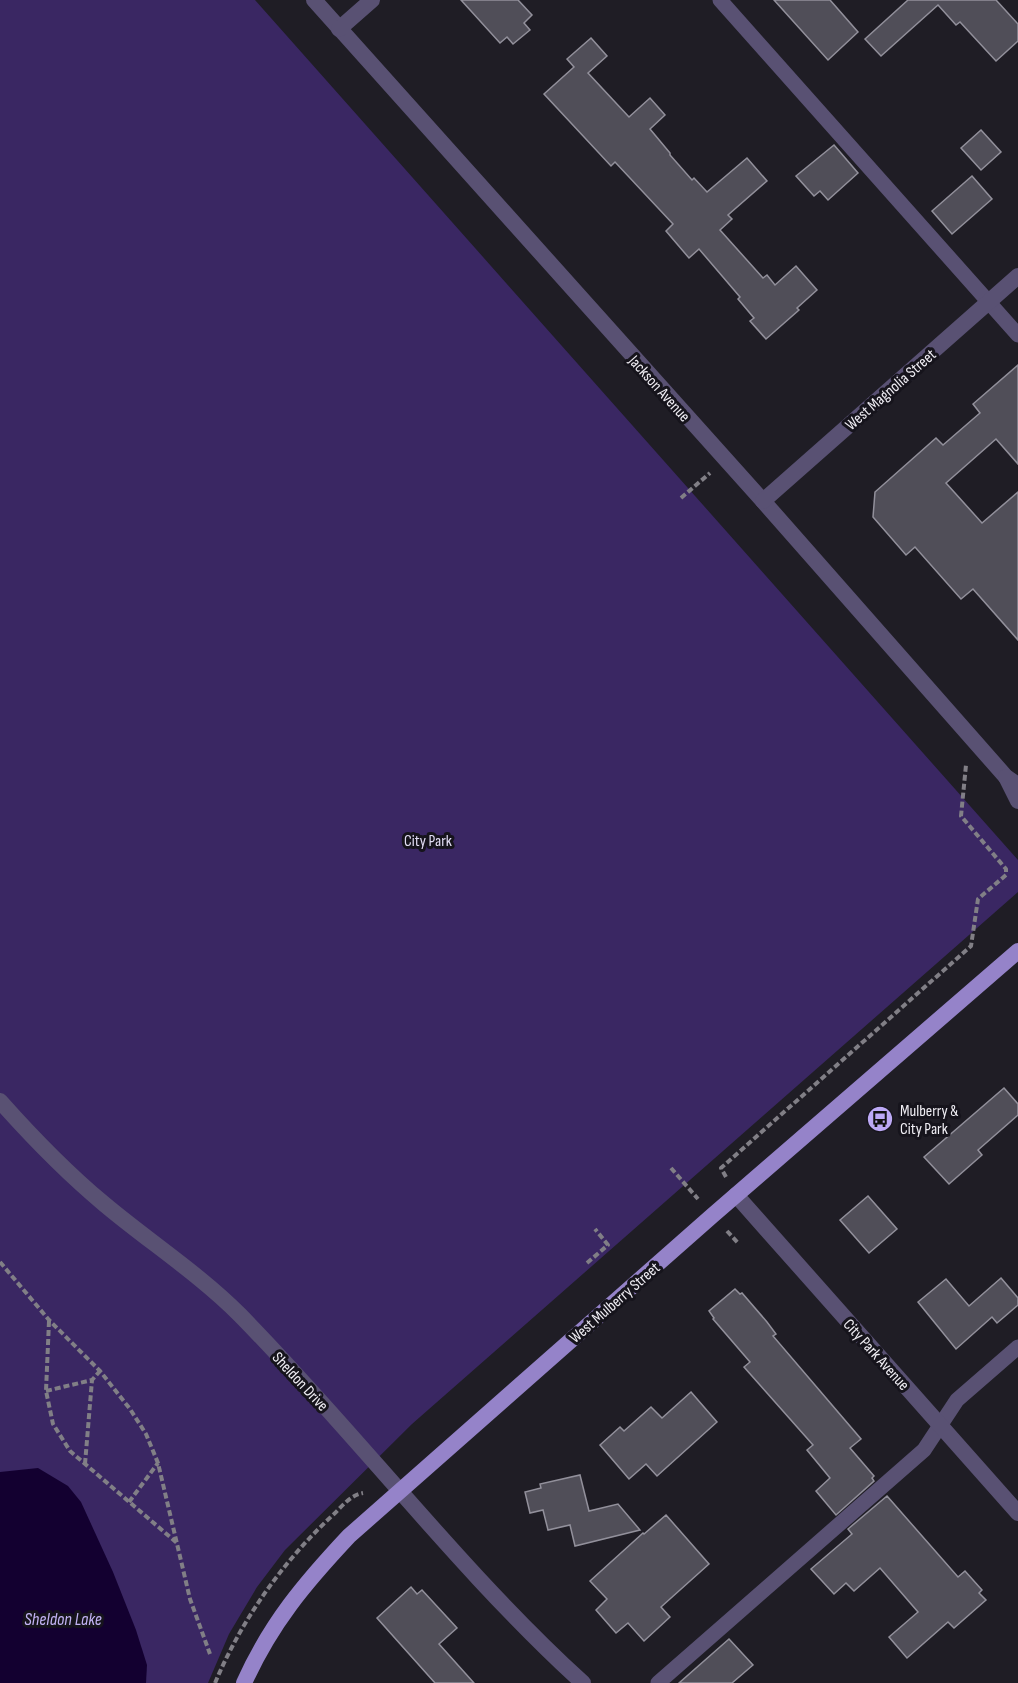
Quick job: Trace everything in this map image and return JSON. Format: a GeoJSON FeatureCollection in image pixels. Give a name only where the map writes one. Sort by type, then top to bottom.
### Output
{"type":"FeatureCollection","features":[{"type":"Feature","properties":{"kind":"main road","name":"West Mulberry Street"},"geometry":{"type":"LineString","coordinates":[[244,1683],[256,1657],[281,1615],[311,1576],[349,1536],[736,1195],[1018,951]]}},
{"type":"Feature","properties":{"kind":"street","name":"Jackson Avenue"},"geometry":{"type":"LineString","coordinates":[[314,0],[1012,781],[1018,801]]}},
{"type":"Feature","properties":{"kind":"street"},"geometry":{"type":"LineString","coordinates":[[339,29],[372,0]]}},
{"type":"Feature","properties":{"kind":"street","name":"West Magnolia Street"},"geometry":{"type":"LineString","coordinates":[[763,501],[1018,276]]}},
{"type":"Feature","properties":{"kind":"street","name":"Sheldon Drive"},"geometry":{"type":"LineString","coordinates":[[0,1101],[56,1161],[103,1203],[238,1313],[535,1640],[583,1683]]}},
{"type":"Feature","properties":{"kind":"street","name":"City Park Avenue"},"geometry":{"type":"LineString","coordinates":[[736,1195],[1018,1513]]}},
{"type":"Feature","properties":{"kind":"lane"},"geometry":{"type":"LineString","coordinates":[[720,0],[1018,335]]}},
{"type":"Feature","properties":{"kind":"lane"},"geometry":{"type":"LineString","coordinates":[[658,1683],[924,1450],[957,1400],[1018,1347]]}},
{"type":"Feature","properties":{"kind":"path"},"geometry":{"type":"LineString","coordinates":[[681,498],[725,460]]}},
{"type":"Feature","properties":{"kind":"path"},"geometry":{"type":"LineString","coordinates":[[721,1168],[971,946],[978,899],[1006,875],[1006,869],[961,816],[968,734]]}},
{"type":"Feature","properties":{"kind":"path"},"geometry":{"type":"LineString","coordinates":[[587,1263],[608,1245],[595,1229]]}},
{"type":"Feature","properties":{"kind":"path"},"geometry":{"type":"LineString","coordinates":[[0,1262],[49,1320],[100,1371],[130,1409],[146,1434],[158,1463],[190,1599],[210,1654]]}},
{"type":"Feature","properties":{"kind":"path"},"geometry":{"type":"LineString","coordinates":[[49,1320],[46,1391],[53,1424],[70,1451],[177,1543]]}},
{"type":"Feature","properties":{"kind":"path"},"geometry":{"type":"LineString","coordinates":[[46,1391],[92,1380],[100,1371]]}},
{"type":"Feature","properties":{"kind":"path"},"geometry":{"type":"LineString","coordinates":[[85,1464],[92,1380]]}},
{"type":"Feature","properties":{"kind":"path"},"geometry":{"type":"LineString","coordinates":[[129,1502],[158,1463]]}},
{"type":"Feature","properties":{"kind":"green space","name":"City Park"},"geometry":{"type":"Polygon","coordinates":[[[0,0],[255,0],[1018,860],[1018,892],[412,1424],[285,1550],[257,1587],[229,1634],[208,1683],[0,1683],[0,0]]]}},
{"type":"Feature","properties":{"kind":"water","name":"Sheldon Lake"},"geometry":{"type":"Polygon","coordinates":[[[38,1468],[68,1486],[81,1502],[136,1630],[147,1665],[146,1683],[0,1683],[0,1472],[38,1468]]]}},
{"type":"Feature","properties":{"kind":"building"},"geometry":{"type":"Polygon","coordinates":[[[461,0],[518,0],[532,15],[524,23],[530,30],[513,44],[507,37],[500,43],[461,0]]]}},
{"type":"Feature","properties":{"kind":"building"},"geometry":{"type":"Polygon","coordinates":[[[774,0],[830,0],[858,32],[828,60],[774,0]]]}},
{"type":"Feature","properties":{"kind":"building"},"geometry":{"type":"Polygon","coordinates":[[[908,0],[996,0],[1018,24],[1018,41],[996,61],[960,22],[956,25],[938,5],[881,56],[865,39],[908,0]]]}},
{"type":"Feature","properties":{"kind":"building"},"geometry":{"type":"Polygon","coordinates":[[[591,38],[607,56],[588,73],[629,117],[650,98],[665,115],[650,129],[692,180],[694,178],[707,192],[747,158],[767,181],[728,215],[732,219],[720,230],[763,278],[767,275],[775,285],[796,266],[817,290],[797,308],[799,310],[766,339],[750,321],[754,318],[738,299],[740,297],[699,249],[689,258],[666,231],[673,224],[615,162],[611,166],[544,94],[574,67],[567,59],[591,38]]]}},
{"type":"Feature","properties":{"kind":"building"},"geometry":{"type":"Polygon","coordinates":[[[981,130],[1001,152],[981,170],[961,148],[981,130]]]}},
{"type":"Feature","properties":{"kind":"building"},"geometry":{"type":"Polygon","coordinates":[[[834,145],[858,173],[828,200],[820,191],[814,196],[796,176],[834,145]]]}},
{"type":"Feature","properties":{"kind":"building"},"geometry":{"type":"Polygon","coordinates":[[[972,176],[992,199],[952,234],[932,211],[972,176]]]}},
{"type":"Feature","properties":{"kind":"building"},"geometry":{"type":"Polygon","coordinates":[[[1018,365],[1018,464],[996,439],[946,483],[982,523],[1018,492],[1018,640],[973,589],[961,599],[915,547],[906,555],[873,517],[875,492],[936,438],[943,445],[980,413],[973,404],[1018,365]]]}},
{"type":"Feature","properties":{"kind":"building"},"geometry":{"type":"Polygon","coordinates":[[[1004,1088],[1018,1104],[1018,1115],[978,1150],[982,1155],[949,1184],[924,1157],[1004,1088]]]}},
{"type":"Feature","properties":{"kind":"building"},"geometry":{"type":"Polygon","coordinates":[[[868,1196],[897,1229],[869,1253],[840,1220],[868,1196]]]}},
{"type":"Feature","properties":{"kind":"building"},"geometry":{"type":"Polygon","coordinates":[[[1001,1278],[1018,1298],[1018,1305],[997,1323],[992,1317],[956,1349],[918,1302],[946,1279],[969,1306],[1001,1278]]]}},
{"type":"Feature","properties":{"kind":"building"},"geometry":{"type":"Polygon","coordinates":[[[735,1289],[740,1294],[742,1293],[767,1322],[776,1334],[773,1336],[861,1439],[850,1448],[874,1476],[872,1478],[874,1481],[836,1515],[816,1491],[830,1478],[807,1450],[813,1445],[744,1367],[750,1362],[713,1319],[709,1311],[735,1289]]]}},
{"type":"Feature","properties":{"kind":"building"},"geometry":{"type":"Polygon","coordinates":[[[691,1392],[717,1422],[657,1476],[646,1464],[629,1479],[600,1445],[620,1427],[624,1431],[651,1407],[662,1418],[691,1392]]]}},
{"type":"Feature","properties":{"kind":"building"},"geometry":{"type":"Polygon","coordinates":[[[580,1475],[589,1511],[618,1504],[640,1530],[575,1546],[570,1525],[548,1530],[543,1510],[530,1513],[525,1492],[541,1488],[540,1484],[580,1475]]]}},
{"type":"Feature","properties":{"kind":"building"},"geometry":{"type":"Polygon","coordinates":[[[887,1496],[958,1577],[965,1571],[982,1590],[979,1593],[986,1600],[954,1628],[948,1622],[907,1658],[889,1637],[918,1612],[880,1568],[854,1591],[846,1583],[834,1594],[811,1569],[852,1534],[848,1529],[887,1496]]]}},
{"type":"Feature","properties":{"kind":"building"},"geometry":{"type":"Polygon","coordinates":[[[666,1515],[709,1564],[661,1607],[670,1617],[644,1641],[628,1623],[616,1633],[596,1610],[607,1599],[590,1581],[666,1515]]]}},
{"type":"Feature","properties":{"kind":"building"},"geometry":{"type":"Polygon","coordinates":[[[411,1587],[417,1594],[422,1590],[457,1628],[439,1644],[474,1683],[435,1683],[377,1618],[411,1587]]]}},
{"type":"Feature","properties":{"kind":"building"},"geometry":{"type":"Polygon","coordinates":[[[729,1639],[753,1665],[732,1683],[679,1683],[729,1639]]]}},
{"type":"Feature","properties":{"kind":"place","name":"Mulberry & City Park"},"geometry":{"type":"Point","coordinates":[880,1119]}}]}
